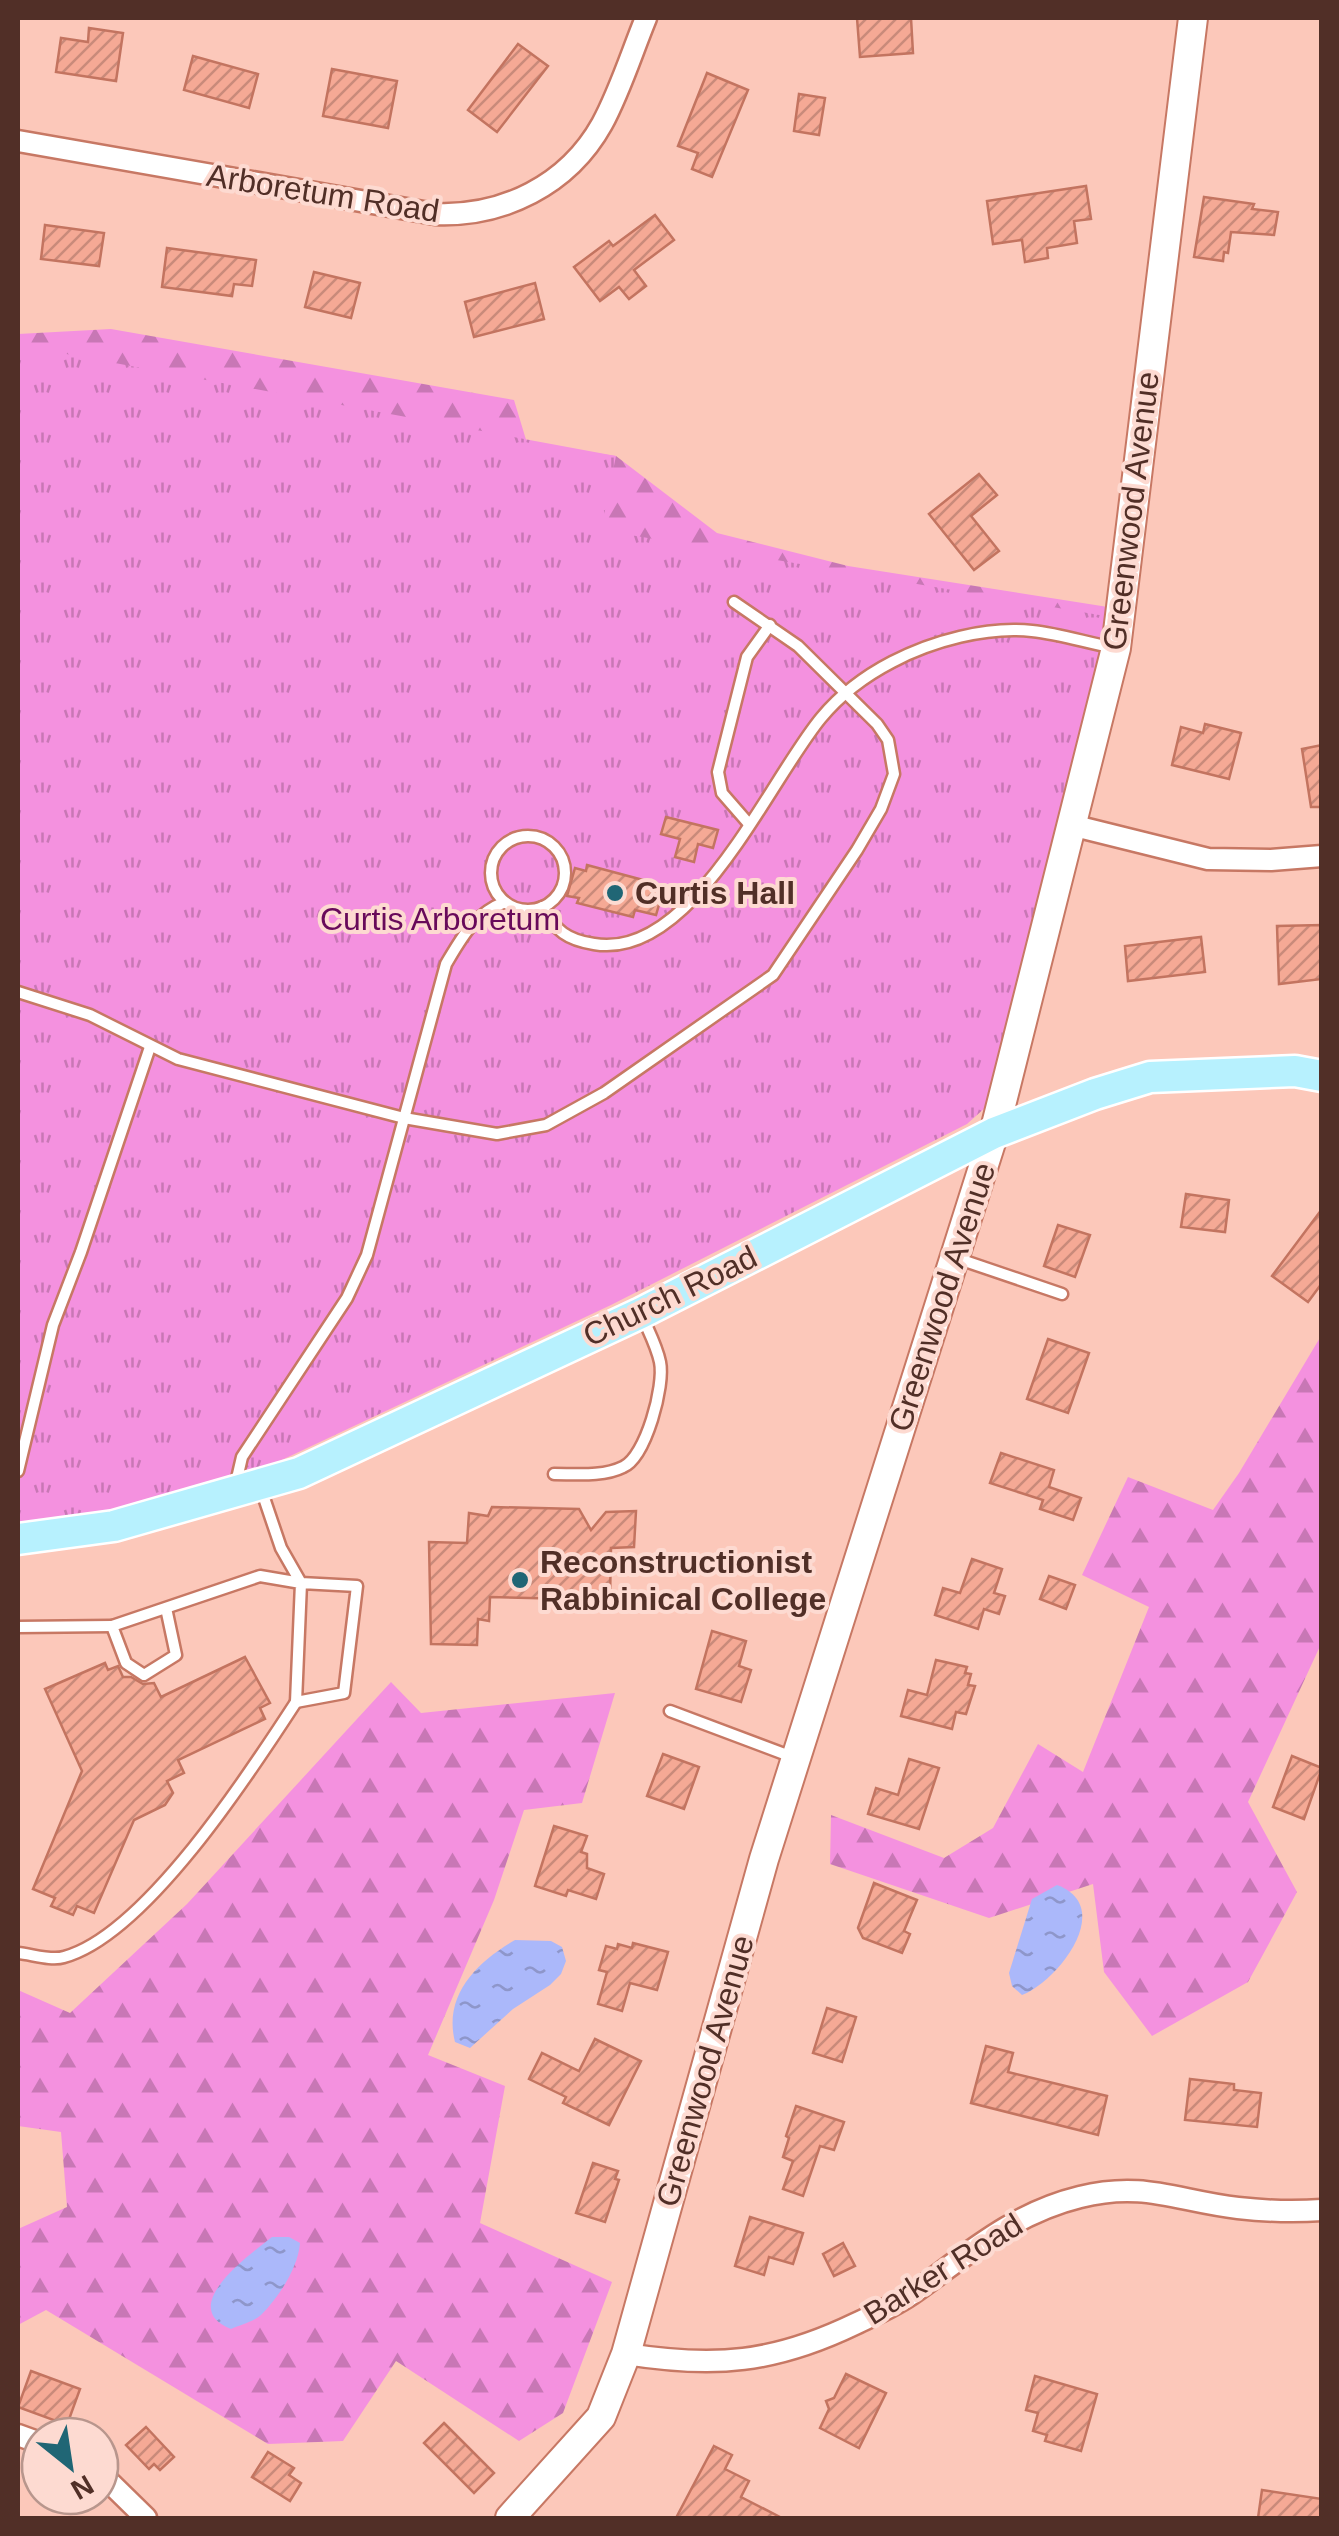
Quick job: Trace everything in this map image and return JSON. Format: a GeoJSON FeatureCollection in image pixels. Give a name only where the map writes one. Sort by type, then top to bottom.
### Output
{"type":"FeatureCollection","features":[{"type":"Feature","properties":{"kind":"main road","name":"Greenwood Avenue"},"geometry":{"type":"LineString","coordinates":[[514,2518],[602,2417],[626,2354],[764,1859],[994,1133],[1116,648],[1193,18]]}},
{"type":"Feature","properties":{"kind":"main road","name":"Church Road"},"geometry":{"type":"LineString","coordinates":[[18,1539],[114,1526],[299,1473],[641,1312],[994,1133],[1150,1078],[1294,1071],[1322,1076]]}},
{"type":"Feature","properties":{"kind":"street","name":"Arboretum Road"},"geometry":{"type":"LineString","coordinates":[[18,140],[436,214],[486,211],[541,188],[571,165],[602,123],[646,18]]}},
{"type":"Feature","properties":{"kind":"street"},"geometry":{"type":"LineString","coordinates":[[1071,825],[1208,859],[1322,856]]}},
{"type":"Feature","properties":{"kind":"street","name":"Barker Road"},"geometry":{"type":"LineString","coordinates":[[626,2354],[724,2362],[784,2354],[815,2343],[912,2294],[992,2233],[1025,2216],[1082,2196],[1158,2191],[1236,2208],[1322,2210]]}},
{"type":"Feature","properties":{"kind":"street"},"geometry":{"type":"LineString","coordinates":[[120,2493],[146,2518]]}},
{"type":"Feature","properties":{"kind":"lane"},"geometry":{"type":"LineString","coordinates":[[18,992],[90,1015],[178,1059],[404,1118],[497,1134],[546,1125],[604,1093],[772,975],[881,809],[894,774],[888,740],[876,724],[798,646],[734,602]]}},
{"type":"Feature","properties":{"kind":"lane"},"geometry":{"type":"LineString","coordinates":[[749,824],[722,793],[718,772],[747,657],[770,626]]}},
{"type":"Feature","properties":{"kind":"lane"},"geometry":{"type":"LineString","coordinates":[[542,907],[555,930],[575,941],[610,947],[645,939],[708,885],[728,860],[784,767],[844,694],[890,662],[931,645],[979,634],[1028,630],[1116,648]]}},
{"type":"Feature","properties":{"kind":"lane"},"geometry":{"type":"LineString","coordinates":[[533,836],[554,847],[565,868],[560,891],[542,907],[523,910],[505,902],[492,882],[494,859],[510,841],[533,836]]}},
{"type":"Feature","properties":{"kind":"lane"},"geometry":{"type":"LineString","coordinates":[[18,1952],[61,1959],[102,1939],[147,1902],[258,1762],[296,1702],[301,1583],[246,1489],[242,1457],[347,1298],[378,1219],[446,964],[464,932],[486,910],[505,902]]}},
{"type":"Feature","properties":{"kind":"lane"},"geometry":{"type":"LineString","coordinates":[[18,1471],[53,1325],[150,1047]]}},
{"type":"Feature","properties":{"kind":"lane"},"geometry":{"type":"LineString","coordinates":[[955,1258],[1062,1294]]}},
{"type":"Feature","properties":{"kind":"lane"},"geometry":{"type":"LineString","coordinates":[[554,1474],[595,1474],[625,1467],[638,1453],[660,1390],[660,1362],[641,1312]]}},
{"type":"Feature","properties":{"kind":"lane"},"geometry":{"type":"LineString","coordinates":[[18,1628],[112,1626],[260,1576],[357,1586],[344,1693],[296,1702]]}},
{"type":"Feature","properties":{"kind":"lane"},"geometry":{"type":"LineString","coordinates":[[112,1626],[126,1663],[144,1675],[176,1655],[166,1608]]}},
{"type":"Feature","properties":{"kind":"lane"},"geometry":{"type":"LineString","coordinates":[[670,1711],[796,1758]]}},
{"type":"Feature","properties":{"kind":"green space"},"geometry":{"type":"Polygon","coordinates":[[[111,329],[514,400],[527,443],[616,456],[717,533],[848,566],[1108,607],[1103,627],[18,471],[18,334],[111,329]]]}},
{"type":"Feature","properties":{"kind":"green space","name":"Curtis Arboretum"},"geometry":{"type":"Polygon","coordinates":[[[18,345],[616,456],[601,530],[1105,616],[1101,646],[986,1107],[967,1124],[611,1305],[269,1466],[198,1490],[98,1515],[18,1523],[18,345]]]}},
{"type":"Feature","properties":{"kind":"green space"},"geometry":{"type":"Polygon","coordinates":[[[1321,1336],[1321,1644],[1248,1802],[1297,1892],[1248,1982],[1152,2036],[1104,1972],[1093,1884],[989,1918],[830,1864],[831,1815],[944,1858],[993,1828],[1038,1744],[1083,1772],[1149,1607],[1082,1575],[1128,1477],[1213,1510],[1321,1336]]]}},
{"type":"Feature","properties":{"kind":"green space"},"geometry":{"type":"Polygon","coordinates":[[[391,1682],[421,1713],[615,1693],[582,1803],[524,1810],[494,1900],[428,2055],[505,2086],[480,2223],[612,2282],[563,2413],[519,2441],[396,2361],[343,2441],[268,2444],[46,2310],[18,2325],[18,2229],[67,2207],[61,2132],[18,2126],[18,1990],[70,2013],[187,1904],[391,1682]]]}},
{"type":"Feature","properties":{"kind":"water"},"geometry":{"type":"Polygon","coordinates":[[[1057,1885],[1074,1895],[1081,1910],[1081,1926],[1064,1960],[1051,1975],[1022,1995],[1012,1986],[1009,1973],[1032,1899],[1057,1885]]]}},
{"type":"Feature","properties":{"kind":"water"},"geometry":{"type":"Polygon","coordinates":[[[515,1940],[551,1941],[562,1947],[566,1961],[561,1974],[513,2009],[470,2048],[455,2042],[454,2009],[466,1982],[488,1959],[515,1940]]]}},
{"type":"Feature","properties":{"kind":"water"},"geometry":{"type":"Polygon","coordinates":[[[272,2237],[289,2237],[300,2243],[292,2272],[261,2315],[231,2329],[216,2319],[211,2308],[214,2295],[235,2268],[272,2237]]]}},
{"type":"Feature","properties":{"kind":"building"},"geometry":{"type":"Polygon","coordinates":[[[857,18],[911,18],[913,53],[860,57],[857,18]]]}},
{"type":"Feature","properties":{"kind":"building"},"geometry":{"type":"Polygon","coordinates":[[[89,28],[123,33],[116,81],[56,72],[61,38],[88,42],[89,28]]]}},
{"type":"Feature","properties":{"kind":"building"},"geometry":{"type":"Polygon","coordinates":[[[518,44],[548,66],[497,132],[468,110],[518,44]]]}},
{"type":"Feature","properties":{"kind":"building"},"geometry":{"type":"Polygon","coordinates":[[[193,56],[258,74],[249,108],[184,90],[193,56]]]}},
{"type":"Feature","properties":{"kind":"building"},"geometry":{"type":"Polygon","coordinates":[[[332,69],[397,81],[388,128],[323,116],[332,69]]]}},
{"type":"Feature","properties":{"kind":"building"},"geometry":{"type":"Polygon","coordinates":[[[707,73],[748,90],[712,177],[692,169],[698,153],[678,146],[707,73]]]}},
{"type":"Feature","properties":{"kind":"building"},"geometry":{"type":"Polygon","coordinates":[[[799,94],[825,98],[819,135],[794,131],[799,94]]]}},
{"type":"Feature","properties":{"kind":"building"},"geometry":{"type":"Polygon","coordinates":[[[1086,186],[1091,219],[1074,221],[1077,243],[1047,248],[1048,258],[1025,262],[1022,240],[993,244],[987,201],[1086,186]]]}},
{"type":"Feature","properties":{"kind":"building"},"geometry":{"type":"Polygon","coordinates":[[[1204,197],[1254,204],[1252,209],[1278,212],[1274,235],[1231,232],[1223,261],[1194,257],[1204,197]]]}},
{"type":"Feature","properties":{"kind":"building"},"geometry":{"type":"Polygon","coordinates":[[[655,215],[674,240],[634,270],[646,286],[629,299],[619,287],[600,301],[574,267],[609,241],[613,246],[655,215]]]}},
{"type":"Feature","properties":{"kind":"building"},"geometry":{"type":"Polygon","coordinates":[[[45,225],[104,233],[99,266],[41,259],[45,225]]]}},
{"type":"Feature","properties":{"kind":"building"},"geometry":{"type":"Polygon","coordinates":[[[167,248],[256,260],[252,286],[234,284],[232,296],[162,287],[167,248]]]}},
{"type":"Feature","properties":{"kind":"building"},"geometry":{"type":"Polygon","coordinates":[[[314,272],[360,283],[351,318],[305,307],[314,272]]]}},
{"type":"Feature","properties":{"kind":"building"},"geometry":{"type":"Polygon","coordinates":[[[535,283],[544,319],[474,337],[465,302],[535,283]]]}},
{"type":"Feature","properties":{"kind":"building"},"geometry":{"type":"Polygon","coordinates":[[[979,474],[997,495],[971,516],[999,551],[974,570],[929,514],[979,474]]]}},
{"type":"Feature","properties":{"kind":"building"},"geometry":{"type":"Polygon","coordinates":[[[1205,724],[1241,733],[1229,779],[1172,765],[1181,727],[1203,733],[1205,724]]]}},
{"type":"Feature","properties":{"kind":"building"},"geometry":{"type":"Polygon","coordinates":[[[1322,745],[1322,807],[1311,807],[1302,749],[1322,745]]]}},
{"type":"Feature","properties":{"kind":"building"},"geometry":{"type":"Polygon","coordinates":[[[666,817],[718,830],[713,848],[698,844],[694,862],[675,857],[680,839],[661,834],[666,817]]]}},
{"type":"Feature","properties":{"kind":"building","name":"Curtis Hall"},"geometry":{"type":"Polygon","coordinates":[[[587,865],[643,880],[642,885],[663,891],[656,915],[635,910],[633,917],[577,903],[579,898],[567,896],[575,868],[586,871],[587,865]]]}},
{"type":"Feature","properties":{"kind":"building"},"geometry":{"type":"Polygon","coordinates":[[[1322,925],[1322,979],[1279,984],[1277,926],[1322,925]]]}},
{"type":"Feature","properties":{"kind":"building"},"geometry":{"type":"Polygon","coordinates":[[[1201,937],[1205,972],[1128,981],[1125,946],[1201,937]]]}},
{"type":"Feature","properties":{"kind":"building"},"geometry":{"type":"Polygon","coordinates":[[[1186,1194],[1229,1200],[1225,1232],[1181,1227],[1186,1194]]]}},
{"type":"Feature","properties":{"kind":"building"},"geometry":{"type":"Polygon","coordinates":[[[1322,1209],[1322,1283],[1308,1302],[1272,1276],[1322,1209]]]}},
{"type":"Feature","properties":{"kind":"building"},"geometry":{"type":"Polygon","coordinates":[[[1058,1225],[1090,1235],[1075,1277],[1044,1266],[1058,1225]]]}},
{"type":"Feature","properties":{"kind":"building"},"geometry":{"type":"Polygon","coordinates":[[[1048,1339],[1089,1353],[1068,1413],[1027,1399],[1048,1339]]]}},
{"type":"Feature","properties":{"kind":"building"},"geometry":{"type":"Polygon","coordinates":[[[1001,1453],[1054,1470],[1049,1487],[1081,1498],[1073,1520],[1040,1509],[1043,1500],[990,1483],[1001,1453]]]}},
{"type":"Feature","properties":{"kind":"building","name":"Reconstructionist Rabbinical College"},"geometry":{"type":"Polygon","coordinates":[[[492,1507],[579,1509],[591,1530],[606,1512],[636,1511],[634,1547],[611,1548],[610,1600],[490,1597],[489,1621],[478,1619],[477,1645],[431,1644],[429,1542],[467,1543],[469,1513],[488,1516],[492,1507]]]}},
{"type":"Feature","properties":{"kind":"building"},"geometry":{"type":"Polygon","coordinates":[[[972,1559],[1002,1569],[994,1593],[1005,1596],[999,1614],[984,1609],[978,1629],[935,1615],[943,1588],[960,1593],[972,1559]]]}},
{"type":"Feature","properties":{"kind":"building"},"geometry":{"type":"Polygon","coordinates":[[[1049,1576],[1075,1585],[1066,1609],[1040,1599],[1049,1576]]]}},
{"type":"Feature","properties":{"kind":"building"},"geometry":{"type":"Polygon","coordinates":[[[712,1631],[746,1641],[739,1666],[751,1670],[741,1702],[696,1689],[712,1631]]]}},
{"type":"Feature","properties":{"kind":"building"},"geometry":{"type":"Polygon","coordinates":[[[245,1657],[270,1703],[260,1708],[265,1719],[178,1760],[184,1773],[167,1781],[173,1793],[165,1805],[134,1820],[94,1913],[77,1906],[73,1915],[51,1906],[55,1898],[33,1889],[82,1771],[45,1689],[105,1663],[108,1670],[118,1666],[123,1677],[143,1684],[154,1683],[161,1697],[245,1657]]]}},
{"type":"Feature","properties":{"kind":"building"},"geometry":{"type":"Polygon","coordinates":[[[936,1660],[967,1667],[965,1673],[971,1674],[968,1685],[975,1686],[966,1714],[956,1712],[952,1729],[901,1716],[908,1690],[927,1695],[936,1660]]]}},
{"type":"Feature","properties":{"kind":"building"},"geometry":{"type":"Polygon","coordinates":[[[663,1754],[699,1767],[684,1809],[647,1796],[663,1754]]]}},
{"type":"Feature","properties":{"kind":"building"},"geometry":{"type":"Polygon","coordinates":[[[1292,1756],[1322,1768],[1304,1819],[1273,1807],[1292,1756]]]}},
{"type":"Feature","properties":{"kind":"building"},"geometry":{"type":"Polygon","coordinates":[[[909,1759],[939,1768],[919,1829],[868,1814],[876,1788],[898,1795],[909,1759]]]}},
{"type":"Feature","properties":{"kind":"building"},"geometry":{"type":"Polygon","coordinates":[[[554,1826],[587,1836],[581,1852],[587,1854],[587,1868],[604,1874],[596,1899],[568,1890],[566,1896],[535,1886],[554,1826]]]}},
{"type":"Feature","properties":{"kind":"building"},"geometry":{"type":"Polygon","coordinates":[[[874,1883],[917,1900],[904,1931],[910,1934],[902,1953],[863,1938],[858,1928],[874,1883]]]}},
{"type":"Feature","properties":{"kind":"building"},"geometry":{"type":"Polygon","coordinates":[[[633,1943],[668,1952],[657,1990],[630,1983],[622,2011],[598,2004],[607,1972],[599,1970],[606,1946],[632,1948],[633,1943]]]}},
{"type":"Feature","properties":{"kind":"building"},"geometry":{"type":"Polygon","coordinates":[[[827,2008],[856,2017],[842,2062],[813,2053],[827,2008]]]}},
{"type":"Feature","properties":{"kind":"building"},"geometry":{"type":"Polygon","coordinates":[[[595,2039],[641,2061],[609,2125],[563,2103],[566,2097],[529,2079],[542,2053],[579,2071],[595,2039]]]}},
{"type":"Feature","properties":{"kind":"building"},"geometry":{"type":"Polygon","coordinates":[[[986,2046],[1013,2053],[1008,2072],[1107,2096],[1098,2135],[971,2103],[986,2046]]]}},
{"type":"Feature","properties":{"kind":"building"},"geometry":{"type":"Polygon","coordinates":[[[1190,2079],[1234,2084],[1234,2090],[1261,2093],[1257,2127],[1185,2120],[1190,2079]]]}},
{"type":"Feature","properties":{"kind":"building"},"geometry":{"type":"Polygon","coordinates":[[[796,2106],[844,2122],[834,2150],[820,2146],[803,2196],[783,2189],[793,2161],[783,2157],[796,2106]]]}},
{"type":"Feature","properties":{"kind":"building"},"geometry":{"type":"Polygon","coordinates":[[[593,2163],[618,2171],[615,2179],[619,2180],[605,2222],[576,2213],[593,2163]]]}},
{"type":"Feature","properties":{"kind":"building"},"geometry":{"type":"Polygon","coordinates":[[[750,2217],[803,2233],[793,2264],[769,2257],[764,2275],[735,2266],[750,2217]]]}},
{"type":"Feature","properties":{"kind":"building"},"geometry":{"type":"Polygon","coordinates":[[[843,2243],[855,2266],[834,2276],[823,2254],[843,2243]]]}},
{"type":"Feature","properties":{"kind":"building"},"geometry":{"type":"Polygon","coordinates":[[[31,2371],[80,2389],[70,2416],[42,2416],[18,2407],[31,2371]]]}},
{"type":"Feature","properties":{"kind":"building"},"geometry":{"type":"Polygon","coordinates":[[[846,2374],[886,2393],[859,2448],[820,2428],[829,2409],[826,2401],[834,2398],[846,2374]]]}},
{"type":"Feature","properties":{"kind":"building"},"geometry":{"type":"Polygon","coordinates":[[[1035,2376],[1097,2394],[1081,2451],[1045,2441],[1047,2435],[1033,2431],[1038,2413],[1026,2410],[1035,2376]]]}},
{"type":"Feature","properties":{"kind":"building"},"geometry":{"type":"Polygon","coordinates":[[[444,2423],[494,2473],[474,2493],[424,2443],[444,2423]]]}},
{"type":"Feature","properties":{"kind":"building"},"geometry":{"type":"Polygon","coordinates":[[[146,2427],[174,2457],[160,2470],[154,2464],[149,2469],[126,2445],[146,2427]]]}},
{"type":"Feature","properties":{"kind":"building"},"geometry":{"type":"Polygon","coordinates":[[[714,2446],[732,2455],[725,2469],[749,2481],[741,2497],[782,2518],[676,2518],[714,2446]]]}},
{"type":"Feature","properties":{"kind":"building"},"geometry":{"type":"Polygon","coordinates":[[[268,2452],[294,2468],[289,2475],[301,2483],[290,2501],[252,2477],[268,2452]]]}},
{"type":"Feature","properties":{"kind":"building"},"geometry":{"type":"Polygon","coordinates":[[[1262,2490],[1322,2499],[1322,2518],[1258,2518],[1262,2490]]]}},
{"type":"Feature","properties":{"kind":"place","name":"Curtis Hall"},"geometry":{"type":"Point","coordinates":[615,893]}},
{"type":"Feature","properties":{"kind":"place","name":"Reconstructionist Rabbinical College"},"geometry":{"type":"Point","coordinates":[520,1580]}}]}
